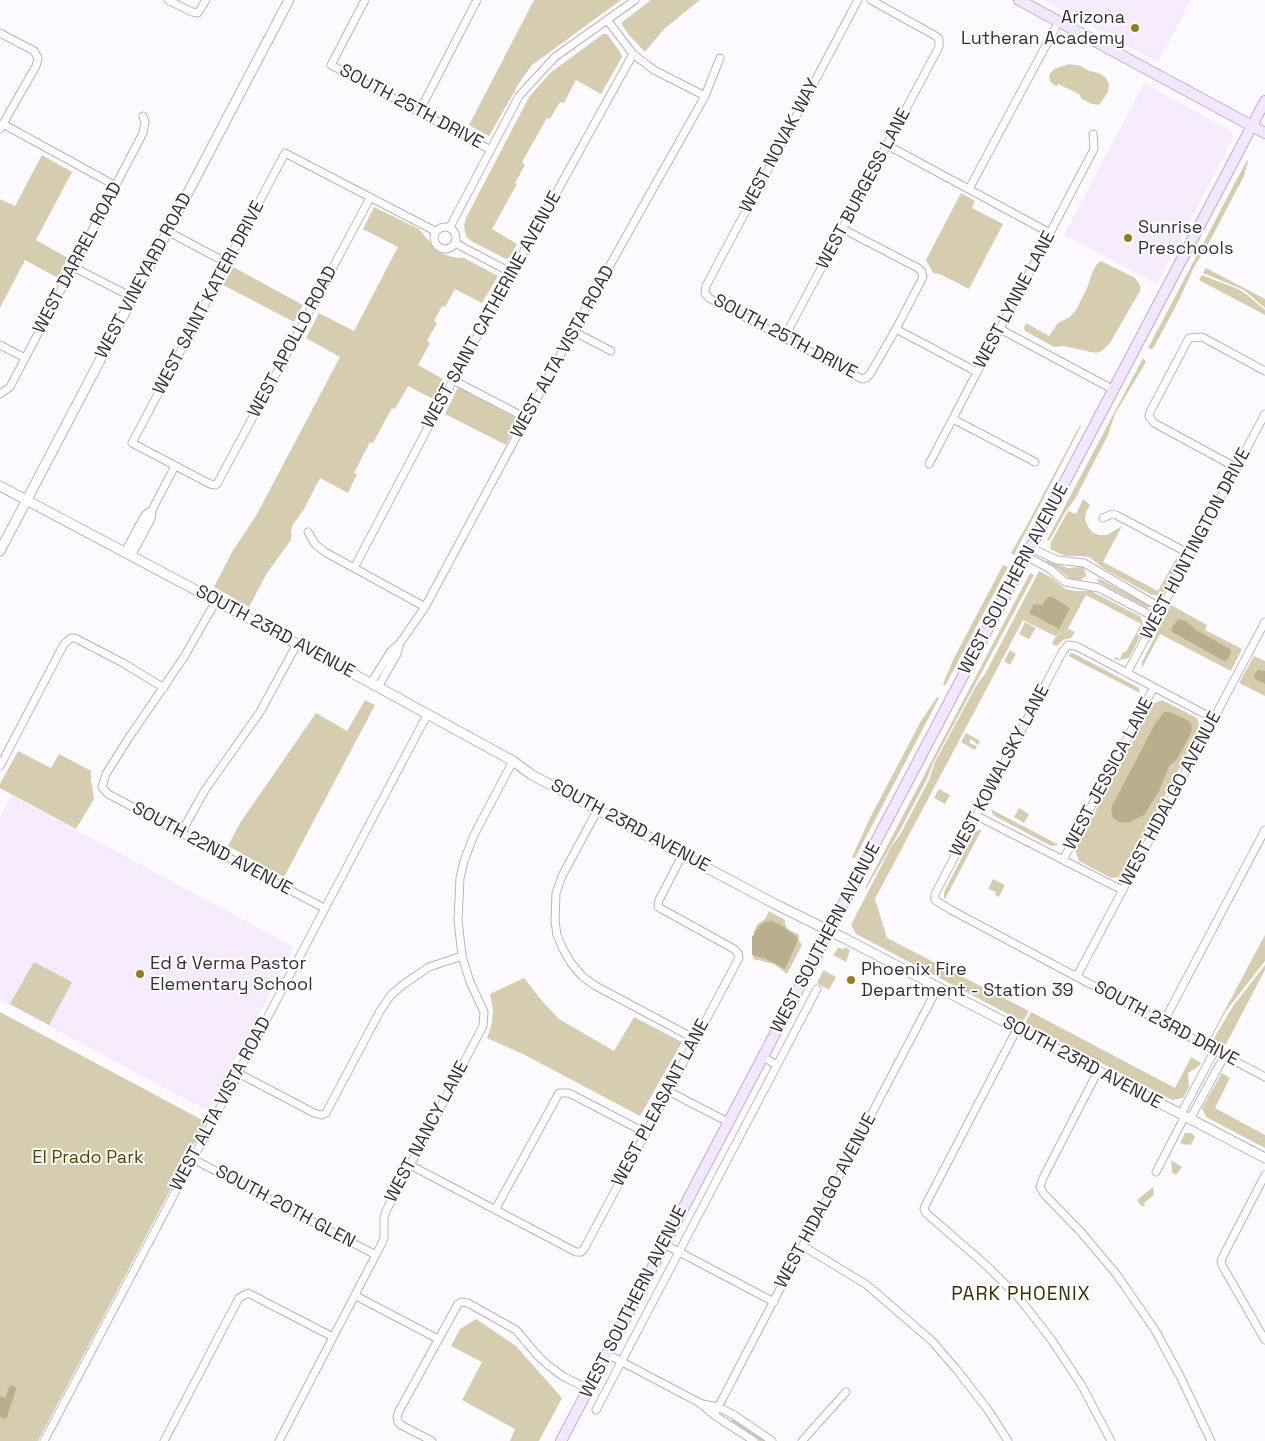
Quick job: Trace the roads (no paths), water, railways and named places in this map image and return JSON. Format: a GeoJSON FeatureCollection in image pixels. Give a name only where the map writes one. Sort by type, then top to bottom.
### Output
{"type":"FeatureCollection","features":[{"type":"Feature","properties":{"kind":"main road"},"geometry":{"type":"LineString","coordinates":[[1019,0],[1265,133]]}},
{"type":"Feature","properties":{"kind":"main road","name":"WEST SOUTHERN AVENUE"},"geometry":{"type":"LineString","coordinates":[[562,1441],[1265,101]]}},
{"type":"Feature","properties":{"kind":"street"},"geometry":{"type":"LineString","coordinates":[[168,0],[198,13],[206,0]]}},
{"type":"Feature","properties":{"kind":"street","name":"WEST VINEYARD ROAD"},"geometry":{"type":"LineString","coordinates":[[0,552],[288,0]]}},
{"type":"Feature","properties":{"kind":"street","name":"SOUTH 25TH DRIVE"},"geometry":{"type":"LineString","coordinates":[[365,0],[331,65],[491,150]]}},
{"type":"Feature","properties":{"kind":"street"},"geometry":{"type":"LineString","coordinates":[[419,112],[477,0]]}},
{"type":"Feature","properties":{"kind":"street"},"geometry":{"type":"LineString","coordinates":[[450,228],[519,96],[555,56],[608,21],[635,0]]}},
{"type":"Feature","properties":{"kind":"street","name":"WEST NOVAK WAY"},"geometry":{"type":"LineString","coordinates":[[705,293],[706,286],[858,0]]}},
{"type":"Feature","properties":{"kind":"street","name":"WEST BURGESS LANE"},"geometry":{"type":"LineString","coordinates":[[784,338],[939,47],[938,39],[934,35],[871,0]]}},
{"type":"Feature","properties":{"kind":"street"},"geometry":{"type":"LineString","coordinates":[[608,21],[633,54],[654,70],[705,96]]}},
{"type":"Feature","properties":{"kind":"street"},"geometry":{"type":"LineString","coordinates":[[968,189],[1059,21]]}},
{"type":"Feature","properties":{"kind":"street"},"geometry":{"type":"LineString","coordinates":[[0,33],[34,51],[38,58],[36,66],[2,127],[116,186]]}},
{"type":"Feature","properties":{"kind":"street","name":"WEST SAINT CATHERINE AVENUE"},"geometry":{"type":"LineString","coordinates":[[354,568],[453,380],[633,54]]}},
{"type":"Feature","properties":{"kind":"street","name":"WEST ALTA VISTA ROAD"},"geometry":{"type":"LineString","coordinates":[[375,685],[397,654],[400,643],[425,607],[573,331],[705,96],[720,58]]}},
{"type":"Feature","properties":{"kind":"street","name":"WEST DARREL ROAD"},"geometry":{"type":"LineString","coordinates":[[0,394],[10,387],[144,133],[145,122],[143,116]]}},
{"type":"Feature","properties":{"kind":"street","name":"WEST LYNNE LANE"},"geometry":{"type":"LineString","coordinates":[[929,464],[1094,149],[1093,134]]}},
{"type":"Feature","properties":{"kind":"street"},"geometry":{"type":"LineString","coordinates":[[887,145],[1050,233]]}},
{"type":"Feature","properties":{"kind":"street","name":"WEST SAINT KATERI DRIVE"},"geometry":{"type":"LineString","coordinates":[[175,466],[132,444],[285,153],[370,198]]}},
{"type":"Feature","properties":{"kind":"street"},"geometry":{"type":"LineString","coordinates":[[370,198],[436,232]]}},
{"type":"Feature","properties":{"kind":"street","name":"WEST APOLLO ROAD"},"geometry":{"type":"LineString","coordinates":[[175,466],[215,486],[219,483],[370,198]]}},
{"type":"Feature","properties":{"kind":"street"},"geometry":{"type":"LineString","coordinates":[[441,227],[450,228],[456,234],[455,243],[449,248],[440,248],[434,241],[436,232],[441,227]]}},
{"type":"Feature","properties":{"kind":"street"},"geometry":{"type":"LineString","coordinates":[[843,229],[918,268],[922,272],[922,277],[896,329],[977,372]]}},
{"type":"Feature","properties":{"kind":"street"},"geometry":{"type":"LineString","coordinates":[[167,231],[227,263]]}},
{"type":"Feature","properties":{"kind":"street"},"geometry":{"type":"LineString","coordinates":[[455,243],[512,273]]}},
{"type":"Feature","properties":{"kind":"street"},"geometry":{"type":"LineString","coordinates":[[73,267],[132,297]]}},
{"type":"Feature","properties":{"kind":"street","name":"SOUTH 25TH DRIVE"},"geometry":{"type":"LineString","coordinates":[[705,293],[709,298],[862,379],[870,374],[896,329]]}},
{"type":"Feature","properties":{"kind":"street"},"geometry":{"type":"LineString","coordinates":[[1000,329],[1114,390]]}},
{"type":"Feature","properties":{"kind":"street"},"geometry":{"type":"LineString","coordinates":[[573,331],[611,351]]}},
{"type":"Feature","properties":{"kind":"street"},"geometry":{"type":"LineString","coordinates":[[1237,468],[1156,424],[1149,416],[1190,338],[1202,337],[1265,371]]}},
{"type":"Feature","properties":{"kind":"street"},"geometry":{"type":"LineString","coordinates":[[0,344],[25,358]]}},
{"type":"Feature","properties":{"kind":"street"},"geometry":{"type":"LineString","coordinates":[[453,380],[526,418]]}},
{"type":"Feature","properties":{"kind":"street","name":"WEST HUNTINGTON DRIVE"},"geometry":{"type":"LineString","coordinates":[[1127,673],[1265,414]]}},
{"type":"Feature","properties":{"kind":"street"},"geometry":{"type":"LineString","coordinates":[[953,419],[1035,462]]}},
{"type":"Feature","properties":{"kind":"street"},"geometry":{"type":"LineString","coordinates":[[128,554],[151,519],[152,510],[175,466]]}},
{"type":"Feature","properties":{"kind":"street","name":"SOUTH 23RD AVENUE"},"geometry":{"type":"LineString","coordinates":[[0,486],[375,685],[513,761],[532,775],[1265,1158]]}},
{"type":"Feature","properties":{"kind":"street"},"geometry":{"type":"LineString","coordinates":[[1103,518],[1112,514],[1116,515],[1190,554]]}},
{"type":"Feature","properties":{"kind":"street"},"geometry":{"type":"LineString","coordinates":[[308,532],[317,546],[325,552],[425,607]]}},
{"type":"Feature","properties":{"kind":"street"},"geometry":{"type":"LineString","coordinates":[[1028,552],[1057,560],[1084,563],[1161,608]]}},
{"type":"Feature","properties":{"kind":"street"},"geometry":{"type":"LineString","coordinates":[[1028,552],[1066,582],[1101,588],[1156,618]]}},
{"type":"Feature","properties":{"kind":"street"},"geometry":{"type":"LineString","coordinates":[[0,766],[3,753],[64,644],[71,638],[75,638],[123,663],[164,688],[216,600]]}},
{"type":"Feature","properties":{"kind":"street","name":"WEST HIDALGO AVENUE"},"geometry":{"type":"LineString","coordinates":[[1076,976],[1265,622]]}},
{"type":"Feature","properties":{"kind":"street"},"geometry":{"type":"LineString","coordinates":[[181,833],[205,790],[260,712],[298,644]]}},
{"type":"Feature","properties":{"kind":"street","name":"WEST KOWALSKY LANE"},"geometry":{"type":"LineString","coordinates":[[935,900],[935,894],[1063,651],[1069,644],[1076,646],[1127,673]]}},
{"type":"Feature","properties":{"kind":"street"},"geometry":{"type":"LineString","coordinates":[[1127,673],[1214,719]]}},
{"type":"Feature","properties":{"kind":"street","name":"WEST JESSICA LANE"},"geometry":{"type":"LineString","coordinates":[[1063,860],[1154,687]]}},
{"type":"Feature","properties":{"kind":"street","name":"SOUTH 22ND AVENUE"},"geometry":{"type":"LineString","coordinates":[[164,688],[128,739],[103,779],[102,787],[108,794],[324,908]]}},
{"type":"Feature","properties":{"kind":"street","name":"WEST ALTA VISTA ROAD"},"geometry":{"type":"LineString","coordinates":[[44,1441],[427,715]]}},
{"type":"Feature","properties":{"kind":"street"},"geometry":{"type":"LineString","coordinates":[[238,1073],[314,1113],[321,1115],[326,1113],[380,1012],[392,996],[404,984],[429,967],[462,956],[458,920],[460,878],[464,861],[474,835],[513,761]]}},
{"type":"Feature","properties":{"kind":"street"},"geometry":{"type":"LineString","coordinates":[[598,809],[562,876],[556,893],[555,921],[557,935],[571,963],[582,976],[594,985],[695,1039]]}},
{"type":"Feature","properties":{"kind":"street"},"geometry":{"type":"LineString","coordinates":[[977,816],[1122,890]]}},
{"type":"Feature","properties":{"kind":"street"},"geometry":{"type":"LineString","coordinates":[[1163,1023],[1265,830]]}},
{"type":"Feature","properties":{"kind":"street","name":"WEST PLEASANT LANE"},"geometry":{"type":"LineString","coordinates":[[496,1210],[576,1252],[581,1252],[584,1249],[738,960],[738,952],[734,949],[661,910],[658,905],[683,854]]}},
{"type":"Feature","properties":{"kind":"street","name":"SOUTH 23RD DRIVE"},"geometry":{"type":"LineString","coordinates":[[935,900],[1163,1023],[1264,1075]]}},
{"type":"Feature","properties":{"kind":"street","name":"WEST NANCY LANE"},"geometry":{"type":"LineString","coordinates":[[278,1441],[356,1296],[384,1238],[386,1211],[484,1022],[484,1012],[470,982],[462,956]]}},
{"type":"Feature","properties":{"kind":"street","name":"WEST HIDALGO AVENUE"},"geometry":{"type":"LineString","coordinates":[[714,1415],[938,987]]}},
{"type":"Feature","properties":{"kind":"street","name":"WEST SOUTHERN AVENUE"},"geometry":{"type":"LineString","coordinates":[[596,1410],[817,989]]}},
{"type":"Feature","properties":{"kind":"street"},"geometry":{"type":"LineString","coordinates":[[1018,1029],[924,1209],[926,1214],[987,1266],[1024,1305],[1051,1338],[1077,1378],[1111,1441]]}},
{"type":"Feature","properties":{"kind":"street"},"geometry":{"type":"LineString","coordinates":[[1156,1172],[1185,1116],[1215,1050]]}},
{"type":"Feature","properties":{"kind":"street"},"geometry":{"type":"LineString","coordinates":[[1185,1116],[1225,1055]]}},
{"type":"Feature","properties":{"kind":"street"},"geometry":{"type":"LineString","coordinates":[[763,1057],[777,1065]]}},
{"type":"Feature","properties":{"kind":"street"},"geometry":{"type":"LineString","coordinates":[[1098,1071],[1040,1187],[1044,1194],[1081,1232],[1117,1275],[1155,1330],[1212,1441]]}},
{"type":"Feature","properties":{"kind":"street"},"geometry":{"type":"LineString","coordinates":[[668,1091],[728,1122]]}},
{"type":"Feature","properties":{"kind":"street"},"geometry":{"type":"LineString","coordinates":[[410,1165],[496,1210],[556,1095],[565,1092],[646,1133]]}},
{"type":"Feature","properties":{"kind":"street","name":"SOUTH 20TH GLEN"},"geometry":{"type":"LineString","coordinates":[[193,1159],[376,1255]]}},
{"type":"Feature","properties":{"kind":"street"},"geometry":{"type":"LineString","coordinates":[[1265,1175],[1221,1260],[1222,1265],[1265,1340]]}},
{"type":"Feature","properties":{"kind":"street"},"geometry":{"type":"LineString","coordinates":[[664,1244],[774,1302]]}},
{"type":"Feature","properties":{"kind":"street"},"geometry":{"type":"LineString","coordinates":[[803,1246],[867,1286],[932,1341],[978,1397],[1008,1441]]}},
{"type":"Feature","properties":{"kind":"street"},"geometry":{"type":"LineString","coordinates":[[164,1441],[239,1298],[248,1293],[333,1337]]}},
{"type":"Feature","properties":{"kind":"street"},"geometry":{"type":"LineString","coordinates":[[356,1296],[438,1339]]}},
{"type":"Feature","properties":{"kind":"street"},"geometry":{"type":"LineString","coordinates":[[432,1441],[398,1422],[399,1411],[458,1304],[462,1302],[468,1303],[516,1330],[549,1366],[564,1377],[589,1389]]}},
{"type":"Feature","properties":{"kind":"street"},"geometry":{"type":"LineString","coordinates":[[607,1354],[700,1403],[714,1415],[754,1441]]}},
{"type":"Feature","properties":{"kind":"street"},"geometry":{"type":"LineString","coordinates":[[802,1441],[846,1392]]}},
{"type":"Feature","properties":{"kind":"street"},"geometry":{"type":"LineString","coordinates":[[700,1403],[718,1407],[746,1422],[772,1441]]}},
{"type":"Feature","properties":{"kind":"place","name":"Arizona Lutheran Academy"},"geometry":{"type":"Point","coordinates":[1135,28]}},
{"type":"Feature","properties":{"kind":"place","name":"Sunrise Preschools"},"geometry":{"type":"Point","coordinates":[1128,238]}},
{"type":"Feature","properties":{"kind":"place","name":"Ed & Verma Pastor Elementary School"},"geometry":{"type":"Point","coordinates":[140,974]}},
{"type":"Feature","properties":{"kind":"place","name":"Phoenix Fire Department - Station 39"},"geometry":{"type":"Point","coordinates":[851,980]}},
{"type":"Feature","properties":{"kind":"district","name":"PARK PHOENIX"},"geometry":{"type":"Point","coordinates":[1021,1295]}},
{"type":"Feature","properties":{"kind":"park label","name":"El Prado Park"},"geometry":{"type":"Point","coordinates":[88,1158]}}]}
